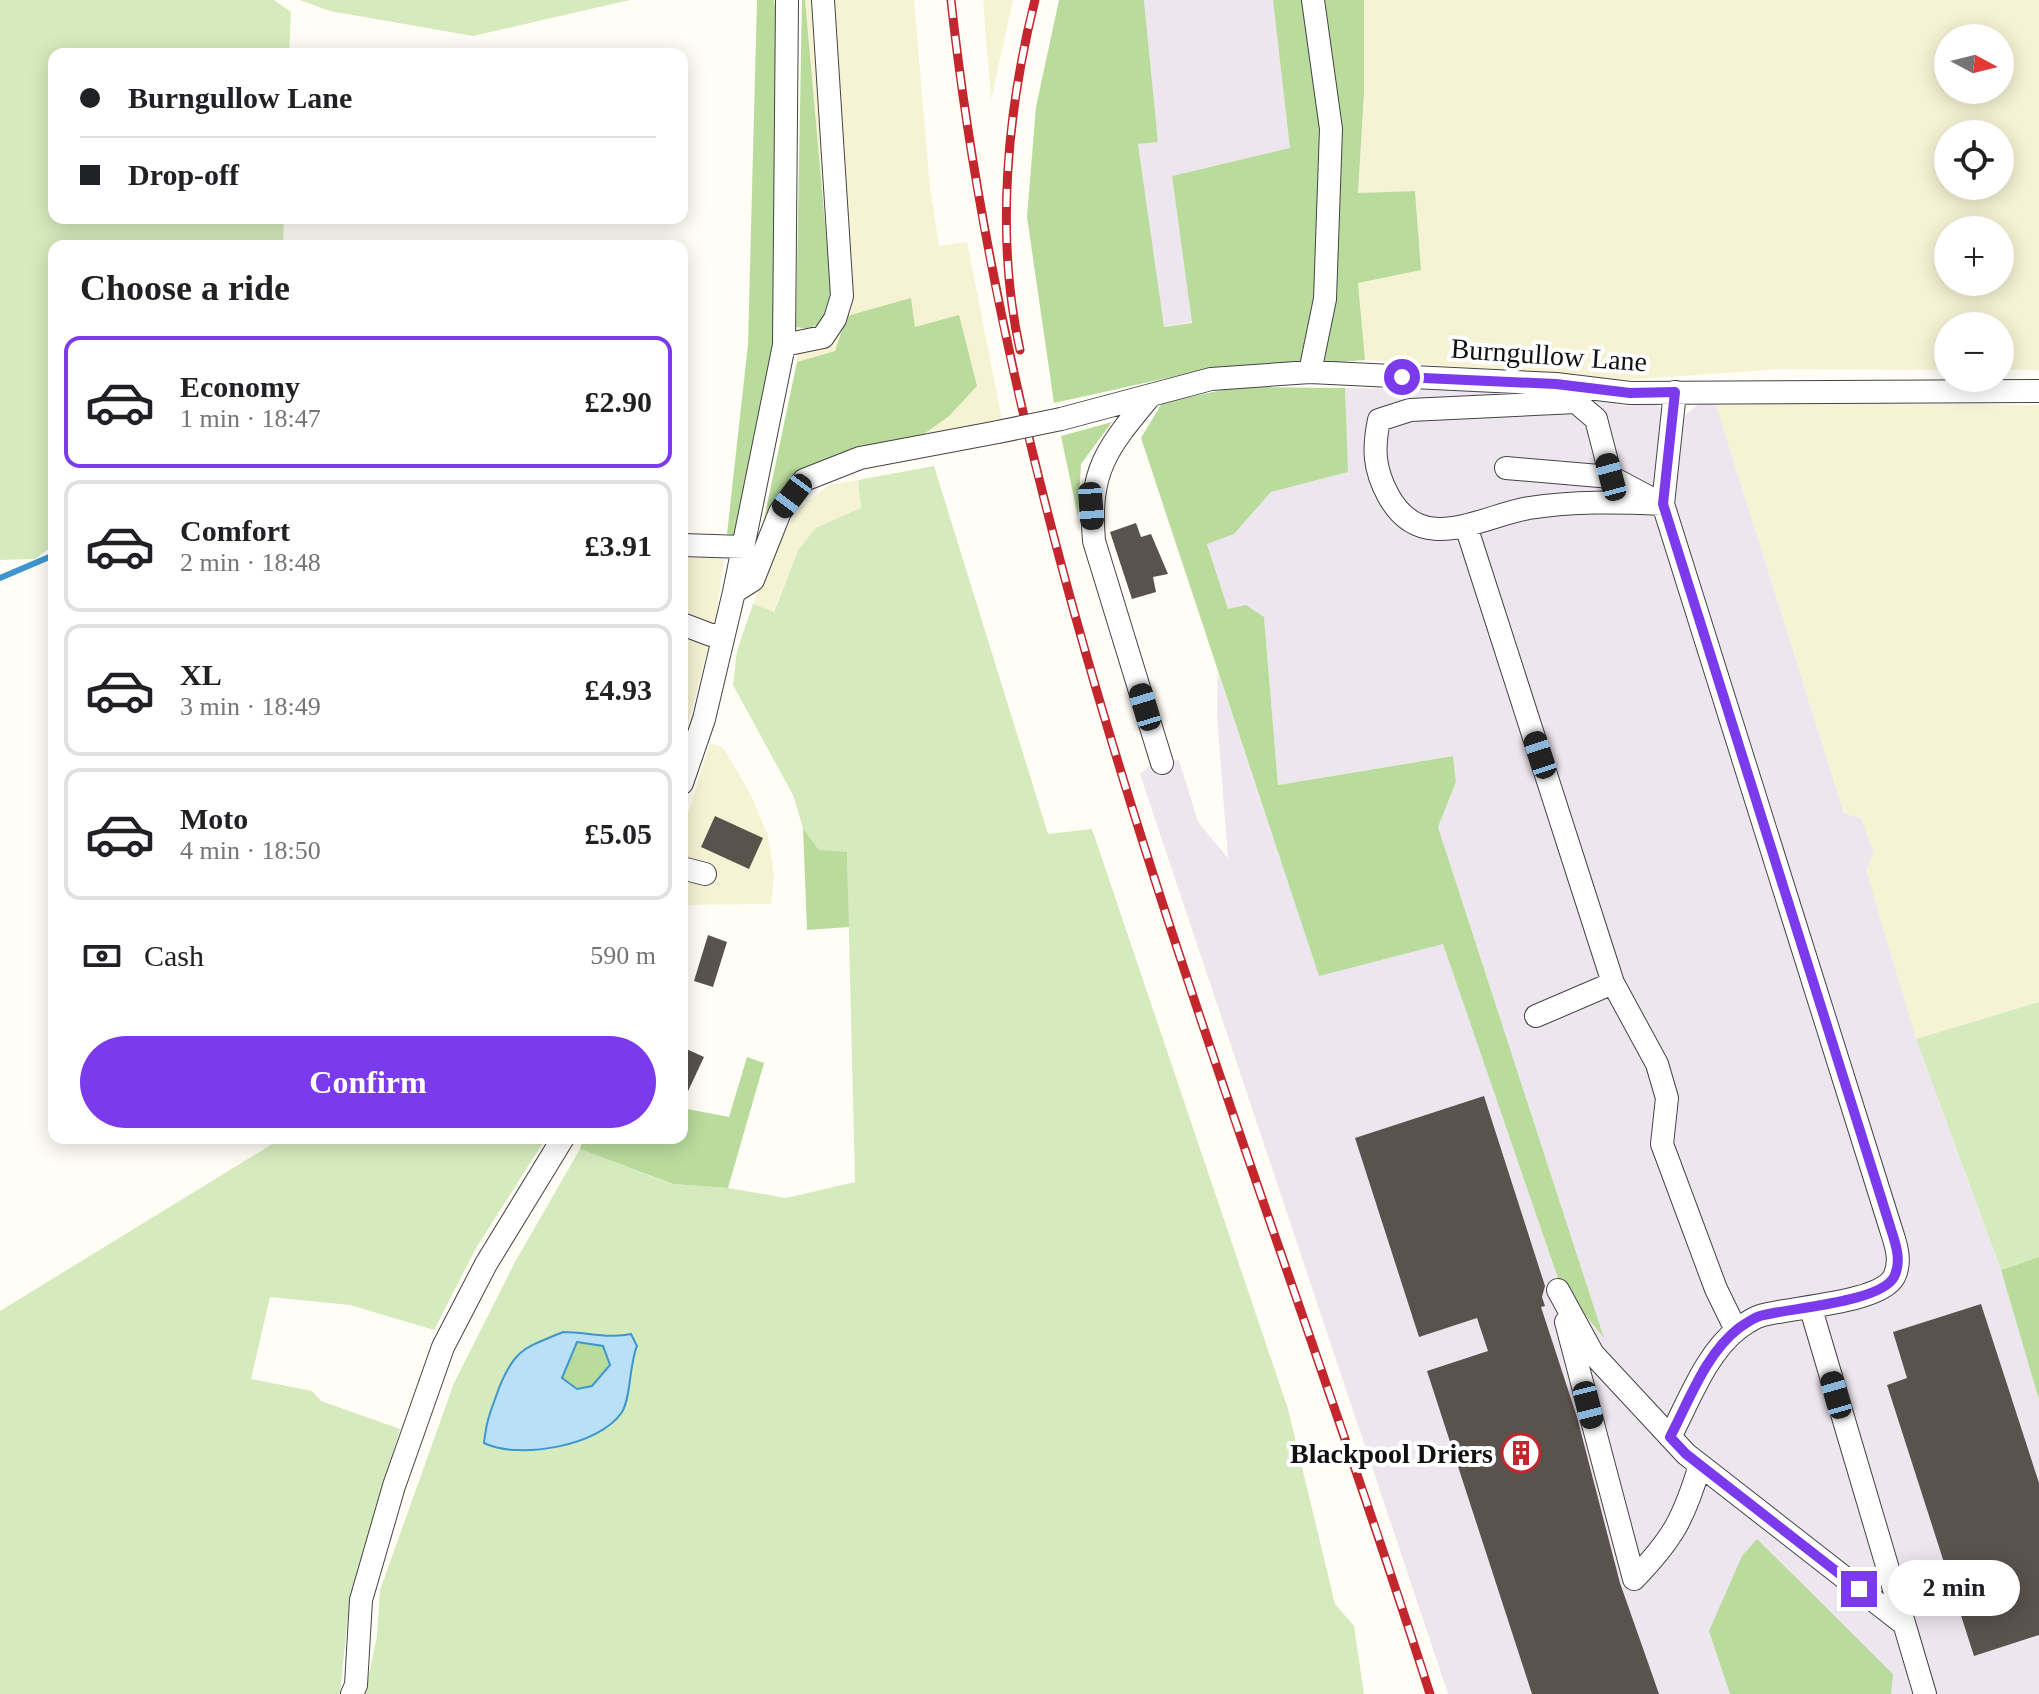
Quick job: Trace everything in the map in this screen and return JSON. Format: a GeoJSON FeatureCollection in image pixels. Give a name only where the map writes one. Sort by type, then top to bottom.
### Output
{"type":"FeatureCollection","features":[{"type":"Feature","properties":{"kind":"street"},"geometry":{"type":"LineString","coordinates":[[688,766],[704,719],[734,592],[784,345],[787,0]]}},
{"type":"Feature","properties":{"kind":"street"},"geometry":{"type":"LineString","coordinates":[[784,345],[810,343],[823,337],[835,319],[842,296],[823,0]]}},
{"type":"Feature","properties":{"kind":"street"},"geometry":{"type":"LineString","coordinates":[[1310,372],[1325,299],[1331,129],[1313,0]]}},
{"type":"Feature","properties":{"kind":"street","name":"Burngullow Lane"},"geometry":{"type":"LineString","coordinates":[[734,592],[753,580],[780,512],[804,480],[860,458],[1061,419],[1211,379],[1310,372],[1556,384],[1630,393],[2039,391]]}},
{"type":"Feature","properties":{"kind":"street"},"geometry":{"type":"LineString","coordinates":[[1670,1437],[1709,1362],[1736,1330],[1759,1316],[1811,1309],[1885,1285],[1895,1272],[1897,1251],[1663,504],[1675,392]]}},
{"type":"Feature","properties":{"kind":"street"},"geometry":{"type":"LineString","coordinates":[[1151,395],[1120,433],[1098,470],[1091,506],[1094,541],[1162,763]]}},
{"type":"Feature","properties":{"kind":"street"},"geometry":{"type":"LineString","coordinates":[[1611,477],[1596,419],[1576,402],[1410,410],[1379,420],[1374,442],[1376,472],[1393,505],[1410,524],[1442,529],[1466,526],[1527,509],[1592,501],[1663,504]]}},
{"type":"Feature","properties":{"kind":"street"},"geometry":{"type":"LineString","coordinates":[[1506,468],[1611,477],[1663,504]]}},
{"type":"Feature","properties":{"kind":"street"},"geometry":{"type":"LineString","coordinates":[[1466,526],[1613,983],[1657,1064],[1667,1098],[1662,1144],[1716,1289],[1736,1330]]}},
{"type":"Feature","properties":{"kind":"street"},"geometry":{"type":"LineString","coordinates":[[688,545],[744,547]]}},
{"type":"Feature","properties":{"kind":"street"},"geometry":{"type":"LineString","coordinates":[[688,626],[711,635],[724,633]]}},
{"type":"Feature","properties":{"kind":"street"},"geometry":{"type":"LineString","coordinates":[[688,870],[705,874]]}},
{"type":"Feature","properties":{"kind":"street"},"geometry":{"type":"LineString","coordinates":[[1536,1016],[1613,983]]}},
{"type":"Feature","properties":{"kind":"street"},"geometry":{"type":"LineString","coordinates":[[352,1694],[356,1685],[361,1600],[394,1486],[443,1347],[486,1264],[559,1144]]}},
{"type":"Feature","properties":{"kind":"street"},"geometry":{"type":"LineString","coordinates":[[1700,1465],[1687,1506],[1668,1544],[1634,1579],[1558,1290],[1593,1354],[1670,1437],[1700,1465],[1904,1624]]}},
{"type":"Feature","properties":{"kind":"street"},"geometry":{"type":"LineString","coordinates":[[1811,1309],[1925,1694]]}},
{"type":"Feature","properties":{"kind":"shaded area"},"geometry":{"type":"Polygon","coordinates":[[[805,0],[914,0],[930,187],[939,246],[967,242],[1002,420],[915,440],[911,298],[835,351],[797,362],[796,327],[809,329],[831,290],[805,0]]]}},
{"type":"Feature","properties":{"kind":"shaded area"},"geometry":{"type":"Polygon","coordinates":[[[983,0],[1013,0],[991,100],[983,0]]]}},
{"type":"Feature","properties":{"kind":"shaded area"},"geometry":{"type":"Polygon","coordinates":[[[1144,0],[1273,0],[1291,148],[1172,176],[1192,322],[1163,327],[1138,143],[1158,142],[1144,0]]]}},
{"type":"Feature","properties":{"kind":"shaded area"},"geometry":{"type":"Polygon","coordinates":[[[1364,0],[2039,0],[2039,370],[2014,370],[2014,312],[1934,312],[1934,370],[1780,369],[1626,380],[1365,360],[1358,283],[1421,269],[1415,191],[1358,193],[1364,94],[1364,0]]]}},
{"type":"Feature","properties":{"kind":"shaded area"},"geometry":{"type":"Polygon","coordinates":[[[1345,388],[1562,391],[1625,406],[1655,403],[1678,421],[1699,404],[1715,401],[1844,813],[1861,818],[1874,853],[1916,1039],[2001,1270],[2039,1400],[2039,1694],[1448,1694],[1140,774],[1151,765],[1179,760],[1198,822],[1228,858],[1217,717],[1218,672],[1319,975],[1443,943],[1560,1284],[1603,1335],[1438,827],[1456,782],[1453,756],[1278,785],[1264,618],[1228,609],[1207,543],[1234,534],[1271,492],[1347,472],[1345,388]]]}},
{"type":"Feature","properties":{"kind":"shaded area"},"geometry":{"type":"Polygon","coordinates":[[[1715,401],[2039,405],[2039,1002],[1916,1039],[1866,870],[1874,853],[1861,818],[1844,813],[1715,401]]]}},
{"type":"Feature","properties":{"kind":"shaded area"},"geometry":{"type":"Polygon","coordinates":[[[858,480],[861,508],[816,529],[798,550],[773,612],[753,604],[777,544],[800,507],[829,485],[858,480]]]}},
{"type":"Feature","properties":{"kind":"shaded area"},"geometry":{"type":"Polygon","coordinates":[[[688,557],[724,559],[716,617],[688,724],[688,557]]]}},
{"type":"Feature","properties":{"kind":"shaded area"},"geometry":{"type":"Polygon","coordinates":[[[710,743],[723,747],[751,795],[768,836],[774,876],[771,904],[688,905],[688,814],[710,743]]]}},
{"type":"Feature","properties":{"kind":"green space"},"geometry":{"type":"Polygon","coordinates":[[[0,0],[274,0],[291,12],[289,48],[48,48],[48,224],[284,224],[283,240],[48,240],[48,549],[35,559],[0,560],[0,0]]]}},
{"type":"Feature","properties":{"kind":"green space"},"geometry":{"type":"Polygon","coordinates":[[[300,0],[630,0],[473,36],[330,11],[300,0]]]}},
{"type":"Feature","properties":{"kind":"green space"},"geometry":{"type":"Polygon","coordinates":[[[757,0],[774,0],[775,8],[778,324],[768,398],[734,535],[727,534],[748,344],[757,0]]]}},
{"type":"Feature","properties":{"kind":"green space"},"geometry":{"type":"Polygon","coordinates":[[[802,0],[805,0],[831,290],[822,322],[809,329],[796,327],[802,0]]]}},
{"type":"Feature","properties":{"kind":"green space"},"geometry":{"type":"Polygon","coordinates":[[[1059,0],[1144,0],[1158,142],[1138,144],[1164,327],[1192,323],[1172,176],[1290,148],[1273,0],[1364,0],[1364,94],[1358,193],[1415,191],[1421,270],[1358,283],[1365,360],[1185,374],[1054,403],[1027,217],[1036,107],[1059,0]]]}},
{"type":"Feature","properties":{"kind":"green space"},"geometry":{"type":"Polygon","coordinates":[[[911,298],[915,327],[959,315],[977,386],[948,417],[915,440],[815,464],[759,543],[797,362],[835,351],[847,316],[911,298]]]}},
{"type":"Feature","properties":{"kind":"green space"},"geometry":{"type":"Polygon","coordinates":[[[1236,387],[1345,388],[1348,472],[1271,492],[1234,534],[1207,544],[1228,609],[1246,605],[1264,617],[1278,785],[1453,756],[1456,782],[1438,827],[1604,1338],[1560,1284],[1443,944],[1319,976],[1141,438],[1162,403],[1236,387]]]}},
{"type":"Feature","properties":{"kind":"green space"},"geometry":{"type":"Polygon","coordinates":[[[1112,422],[1081,464],[1078,517],[1061,436],[1112,422]]]}},
{"type":"Feature","properties":{"kind":"green space"},"geometry":{"type":"Polygon","coordinates":[[[934,466],[1048,834],[1092,829],[1288,1409],[1335,1604],[1354,1626],[1364,1694],[365,1694],[377,1636],[380,1590],[454,1383],[515,1262],[580,1149],[672,1184],[728,1188],[786,1198],[855,1182],[847,853],[819,850],[803,828],[793,795],[733,685],[737,651],[753,604],[774,612],[798,550],[816,528],[861,508],[858,480],[934,466]]]}},
{"type":"Feature","properties":{"kind":"green space"},"geometry":{"type":"Polygon","coordinates":[[[803,828],[819,850],[847,852],[849,927],[807,930],[803,828]]]}},
{"type":"Feature","properties":{"kind":"green space"},"geometry":{"type":"Polygon","coordinates":[[[2039,1002],[2039,1257],[2001,1270],[1916,1039],[2039,1002]]]}},
{"type":"Feature","properties":{"kind":"green space"},"geometry":{"type":"Polygon","coordinates":[[[747,1057],[764,1063],[728,1188],[673,1184],[580,1149],[581,1144],[688,1144],[688,1109],[729,1117],[747,1057]]]}},
{"type":"Feature","properties":{"kind":"green space"},"geometry":{"type":"Polygon","coordinates":[[[272,1144],[542,1144],[476,1248],[434,1330],[350,1305],[270,1297],[251,1379],[312,1391],[321,1401],[400,1429],[349,1605],[340,1694],[0,1694],[0,1311],[272,1144]]]}},
{"type":"Feature","properties":{"kind":"green space"},"geometry":{"type":"Polygon","coordinates":[[[2039,1257],[2039,1400],[2001,1270],[2039,1257]]]}},
{"type":"Feature","properties":{"kind":"green space"},"geometry":{"type":"Polygon","coordinates":[[[577,1341],[603,1346],[610,1365],[592,1386],[577,1389],[561,1378],[577,1341]]]}},
{"type":"Feature","properties":{"kind":"green space"},"geometry":{"type":"Polygon","coordinates":[[[1757,1539],[1893,1674],[1891,1694],[1730,1694],[1709,1631],[1742,1556],[1757,1539]]]}},
{"type":"Feature","properties":{"kind":"water"},"geometry":{"type":"Polygon","coordinates":[[[563,1332],[606,1336],[631,1334],[637,1346],[622,1412],[596,1434],[558,1447],[517,1450],[484,1443],[499,1388],[510,1365],[530,1346],[563,1332]],[[577,1342],[562,1378],[577,1389],[592,1386],[610,1365],[603,1346],[577,1342]]]}},
{"type":"Feature","properties":{"kind":"building"},"geometry":{"type":"Polygon","coordinates":[[[1136,523],[1141,537],[1151,534],[1168,574],[1153,577],[1156,592],[1132,599],[1110,532],[1136,523]]]}},
{"type":"Feature","properties":{"kind":"building"},"geometry":{"type":"Polygon","coordinates":[[[715,816],[763,838],[749,869],[701,847],[715,816]]]}},
{"type":"Feature","properties":{"kind":"building"},"geometry":{"type":"Polygon","coordinates":[[[708,935],[727,942],[713,987],[694,981],[708,935]]]}},
{"type":"Feature","properties":{"kind":"building"},"geometry":{"type":"Polygon","coordinates":[[[688,1050],[704,1057],[688,1091],[688,1050]]]}},
{"type":"Feature","properties":{"kind":"building","name":"Blackpool Driers"},"geometry":{"type":"Polygon","coordinates":[[[1484,1096],[1545,1286],[1542,1297],[1545,1306],[1541,1307],[1577,1417],[1620,1583],[1659,1694],[1532,1694],[1427,1371],[1488,1351],[1477,1318],[1419,1337],[1355,1138],[1484,1096]]]}},
{"type":"Feature","properties":{"kind":"building"},"geometry":{"type":"Polygon","coordinates":[[[1981,1304],[2039,1483],[2039,1635],[1974,1656],[1887,1385],[1907,1378],[1893,1332],[1981,1304]]]}},
{"type":"Feature","properties":{"kind":"waterway"},"geometry":{"type":"LineString","coordinates":[[0,578],[48,558]]}},
{"type":"Feature","properties":{"kind":"railway"},"geometry":{"type":"LineString","coordinates":[[951,0],[982,217],[1028,432],[1084,646],[1148,858],[1217,1068],[1430,1694]]}},
{"type":"Feature","properties":{"kind":"railway"},"geometry":{"type":"LineString","coordinates":[[1020,350],[1012,307],[1006,219],[1011,130],[1035,0]]}},
{"type":"Feature","properties":{"kind":"place","name":"Blackpool Driers"},"geometry":{"type":"Point","coordinates":[1521,1453]}},
{"type":"Feature","properties":{"kind":"route"},"geometry":{"type":"LineString","coordinates":[[1402,377],[1556,384],[1630,393],[1675,392],[1663,504],[1895,1241],[1898,1262],[1893,1278],[1876,1290],[1811,1309],[1759,1316],[1736,1330],[1709,1362],[1670,1437],[1686,1454],[1859,1589]]}}]}
